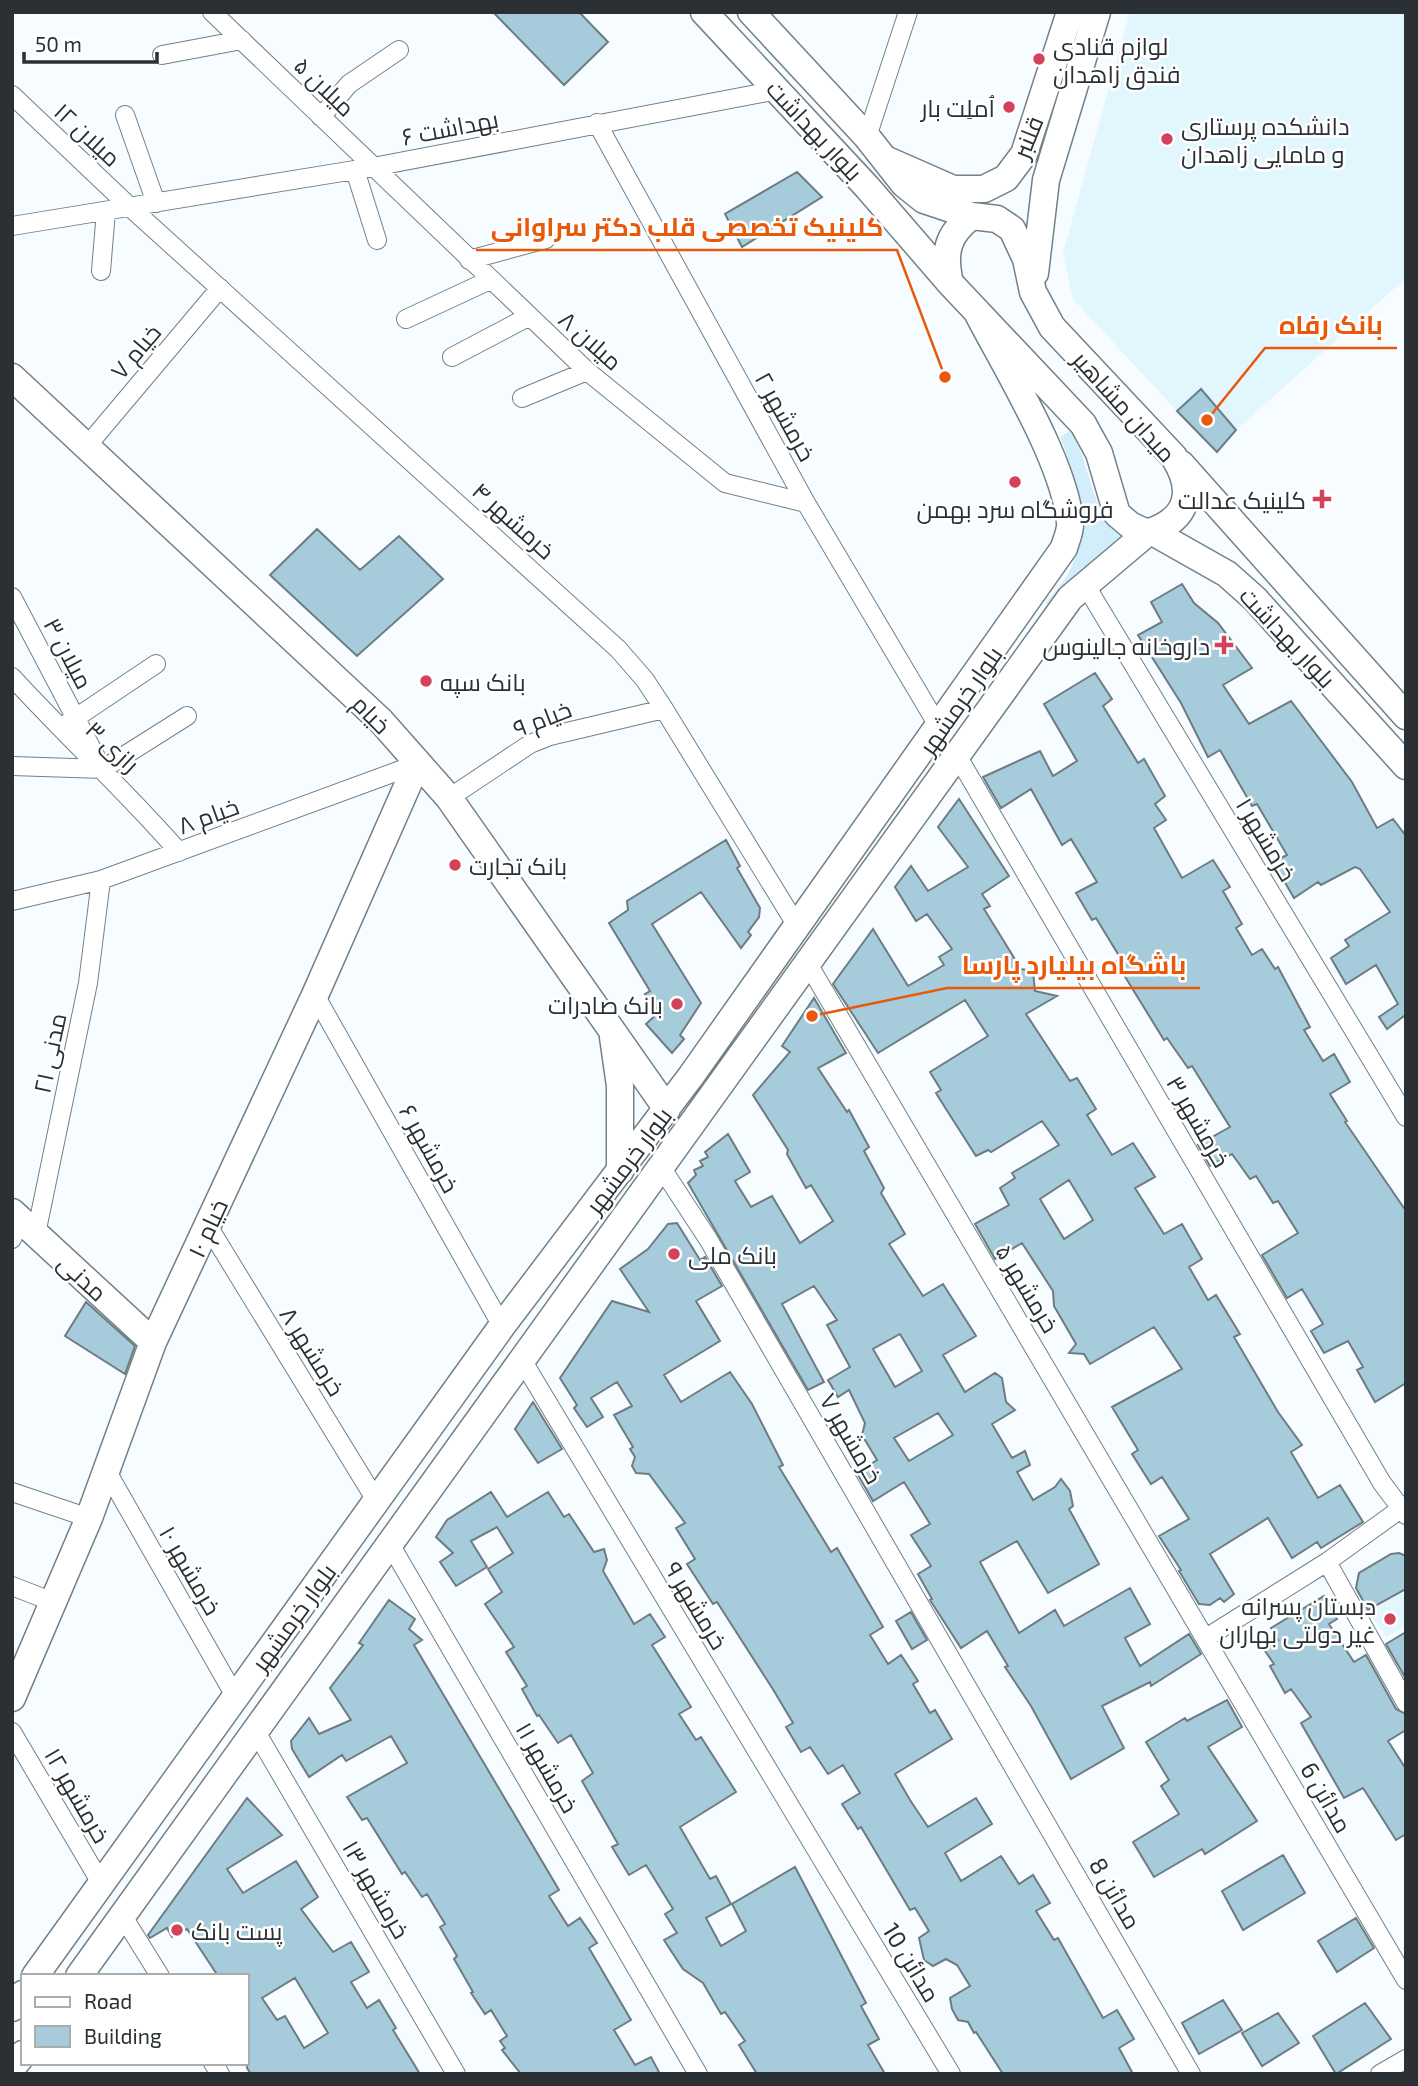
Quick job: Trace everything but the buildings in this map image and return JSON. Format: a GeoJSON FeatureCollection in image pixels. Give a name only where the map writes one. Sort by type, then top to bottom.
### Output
{"type":"FeatureCollection","features":[{"type":"Feature","properties":{"kind":"main road","name":"بلوار بهداشت"},"geometry":{"type":"LineString","coordinates":[[704,12],[778,90],[950,283]]}},
{"type":"Feature","properties":{"kind":"main road","name":"بلوار بهداشت"},"geometry":{"type":"LineString","coordinates":[[751,12],[867,137],[904,184],[924,200],[972,216]]}},
{"type":"Feature","properties":{"kind":"main road","name":"قلنبر"},"geometry":{"type":"LineString","coordinates":[[887,160],[953,189],[984,189],[1006,178],[1024,154],[1070,12]]}},
{"type":"Feature","properties":{"kind":"main road","name":"قلنبر"},"geometry":{"type":"LineString","coordinates":[[1033,292],[1046,180],[1097,12]]}},
{"type":"Feature","properties":{"kind":"main road","name":"میدان مشاهیر"},"geometry":{"type":"LineString","coordinates":[[950,283],[1083,424],[1102,462],[1117,514],[1130,526],[1149,532],[1167,525],[1183,507],[1186,480],[1174,457],[1052,327],[1033,292],[1026,259],[1012,229],[997,219],[972,216]]}},
{"type":"Feature","properties":{"kind":"main road"},"geometry":{"type":"LineString","coordinates":[[950,283],[945,262],[950,239],[959,225],[972,216]]}},
{"type":"Feature","properties":{"kind":"main road","name":"بلوار خرمشهر"},"geometry":{"type":"LineString","coordinates":[[37,1974],[502,1326],[667,1109],[1053,569],[1064,548],[1070,525],[1064,494],[1049,453],[977,312]]}},
{"type":"Feature","properties":{"kind":"main road","name":"خیام"},"geometry":{"type":"LineString","coordinates":[[12,377],[382,720],[449,799],[667,1109]]}},
{"type":"Feature","properties":{"kind":"main road","name":"بلوار بهداشت"},"geometry":{"type":"LineString","coordinates":[[1174,457],[1406,716]]}},
{"type":"Feature","properties":{"kind":"main road","name":"بلوار بهداشت"},"geometry":{"type":"LineString","coordinates":[[1149,532],[1227,574],[1255,599],[1406,766]]}},
{"type":"Feature","properties":{"kind":"main road","name":"بلوار خرمشهر"},"geometry":{"type":"LineString","coordinates":[[80,1974],[1070,598],[1149,532]]}},
{"type":"Feature","properties":{"kind":"main road"},"geometry":{"type":"LineString","coordinates":[[940,729],[958,757]]}},
{"type":"Feature","properties":{"kind":"main road","name":"خیام ۱۰"},"geometry":{"type":"LineString","coordinates":[[16,1681],[89,1518],[153,1342],[315,995],[417,764]]}},
{"type":"Feature","properties":{"kind":"main road"},"geometry":{"type":"LineString","coordinates":[[613,1032],[620,1086],[620,1171]]}},
{"type":"Feature","properties":{"kind":"main road","name":"مدنی"},"geometry":{"type":"LineString","coordinates":[[20,1226],[153,1342]]}},
{"type":"Feature","properties":{"kind":"main road"},"geometry":{"type":"LineString","coordinates":[[310,1593],[334,1621]]}},
{"type":"Feature","properties":{"kind":"street","name":"میلان ۵"},"geometry":{"type":"LineString","coordinates":[[212,12],[321,117],[364,168]]}},
{"type":"Feature","properties":{"kind":"street"},"geometry":{"type":"LineString","coordinates":[[867,137],[908,12]]}},
{"type":"Feature","properties":{"kind":"street"},"geometry":{"type":"LineString","coordinates":[[162,55],[243,40]]}},
{"type":"Feature","properties":{"kind":"street"},"geometry":{"type":"LineString","coordinates":[[321,117],[349,84],[399,50]]}},
{"type":"Feature","properties":{"kind":"street","name":"بهداشت ۶"},"geometry":{"type":"LineString","coordinates":[[12,226],[364,168],[778,90]]}},
{"type":"Feature","properties":{"kind":"street","name":"میلان ۱۲"},"geometry":{"type":"LineString","coordinates":[[12,95],[131,208]]}},
{"type":"Feature","properties":{"kind":"street"},"geometry":{"type":"LineString","coordinates":[[125,115],[156,203]]}},
{"type":"Feature","properties":{"kind":"street","name":"خرمشهر ۲"},"geometry":{"type":"LineString","coordinates":[[597,123],[806,503],[940,729]]}},
{"type":"Feature","properties":{"kind":"street"},"geometry":{"type":"LineString","coordinates":[[364,168],[377,240]]}},
{"type":"Feature","properties":{"kind":"street","name":"میلان ۸"},"geometry":{"type":"LineString","coordinates":[[364,168],[469,260],[587,371],[725,483],[806,503]]}},
{"type":"Feature","properties":{"kind":"street","name":"خرمشهر ۴"},"geometry":{"type":"LineString","coordinates":[[131,208],[576,608],[636,670],[664,709],[797,926]]}},
{"type":"Feature","properties":{"kind":"street"},"geometry":{"type":"LineString","coordinates":[[101,271],[106,211]]}},
{"type":"Feature","properties":{"kind":"street"},"geometry":{"type":"LineString","coordinates":[[469,260],[546,239]]}},
{"type":"Feature","properties":{"kind":"street"},"geometry":{"type":"LineString","coordinates":[[406,319],[490,280]]}},
{"type":"Feature","properties":{"kind":"street","name":"خیام ۷"},"geometry":{"type":"LineString","coordinates":[[87,446],[220,288]]}},
{"type":"Feature","properties":{"kind":"street"},"geometry":{"type":"LineString","coordinates":[[453,357],[528,317]]}},
{"type":"Feature","properties":{"kind":"street"},"geometry":{"type":"LineString","coordinates":[[522,398],[587,371]]}},
{"type":"Feature","properties":{"kind":"street","name":"خرمشهر ۱"},"geometry":{"type":"LineString","coordinates":[[1086,586],[1406,1117]]}},
{"type":"Feature","properties":{"kind":"street","name":"میلان ۳"},"geometry":{"type":"LineString","coordinates":[[12,597],[103,769]]}},
{"type":"Feature","properties":{"kind":"street"},"geometry":{"type":"LineString","coordinates":[[61,730],[75,716],[156,664]]}},
{"type":"Feature","properties":{"kind":"street","name":"رازی ۳"},"geometry":{"type":"LineString","coordinates":[[12,677],[180,852]]}},
{"type":"Feature","properties":{"kind":"street","name":"خیام ۹"},"geometry":{"type":"LineString","coordinates":[[449,799],[530,744],[550,736],[664,709]]}},
{"type":"Feature","properties":{"kind":"street"},"geometry":{"type":"LineString","coordinates":[[12,766],[103,769],[187,716]]}},
{"type":"Feature","properties":{"kind":"street","name":"خرمشهر ۳"},"geometry":{"type":"LineString","coordinates":[[958,757],[1382,1483],[1405,1510]]}},
{"type":"Feature","properties":{"kind":"street","name":"خیام ۸"},"geometry":{"type":"LineString","coordinates":[[12,901],[101,880],[417,764]]}},
{"type":"Feature","properties":{"kind":"street","name":"مدنی ۲۱"},"geometry":{"type":"LineString","coordinates":[[20,1226],[88,983],[101,880]]}},
{"type":"Feature","properties":{"kind":"street","name":"خرمشهر ۵"},"geometry":{"type":"LineString","coordinates":[[807,962],[1206,1638]]}},
{"type":"Feature","properties":{"kind":"street","name":"خرمشهر ۶"},"geometry":{"type":"LineString","coordinates":[[315,995],[502,1326]]}},
{"type":"Feature","properties":{"kind":"street","name":"خرمشهر ۷"},"geometry":{"type":"LineString","coordinates":[[660,1167],[708,1239],[998,1736]]}},
{"type":"Feature","properties":{"kind":"street","name":"خرمشهر ۸"},"geometry":{"type":"LineString","coordinates":[[208,1226],[377,1502]]}},
{"type":"Feature","properties":{"kind":"street","name":"خرمشهر ۹"},"geometry":{"type":"LineString","coordinates":[[522,1360],[831,1876]]}},
{"type":"Feature","properties":{"kind":"street","name":"خرمشهر ۱۰"},"geometry":{"type":"LineString","coordinates":[[105,1468],[235,1696]]}},
{"type":"Feature","properties":{"kind":"street"},"geometry":{"type":"LineString","coordinates":[[12,1492],[89,1518]]}},
{"type":"Feature","properties":{"kind":"street"},"geometry":{"type":"LineString","coordinates":[[1206,1638],[1405,1510]]}},
{"type":"Feature","properties":{"kind":"street","name":"خرمشهر ۱۱"},"geometry":{"type":"LineString","coordinates":[[390,1544],[698,2074]]}},
{"type":"Feature","properties":{"kind":"street"},"geometry":{"type":"LineString","coordinates":[[1327,1562],[1406,1703]]}},
{"type":"Feature","properties":{"kind":"street"},"geometry":{"type":"LineString","coordinates":[[12,1586],[53,1602]]}},
{"type":"Feature","properties":{"kind":"street","name":"مدائن 6"},"geometry":{"type":"LineString","coordinates":[[1206,1638],[1406,1980]]}},
{"type":"Feature","properties":{"kind":"street","name":"خرمشهر ۱۳"},"geometry":{"type":"LineString","coordinates":[[256,1730],[456,2074]]}},
{"type":"Feature","properties":{"kind":"street","name":"خرمشهر ۱۲"},"geometry":{"type":"LineString","coordinates":[[12,1732],[101,1883]]}},
{"type":"Feature","properties":{"kind":"street","name":"مدائن 8"},"geometry":{"type":"LineString","coordinates":[[998,1736],[1191,2074]]}},
{"type":"Feature","properties":{"kind":"street","name":"مدائن 10"},"geometry":{"type":"LineString","coordinates":[[831,1876],[951,2074]]}},
{"type":"Feature","properties":{"kind":"street"},"geometry":{"type":"LineString","coordinates":[[122,1915],[159,1974]]}},
{"type":"Feature","properties":{"kind":"street"},"geometry":{"type":"LineString","coordinates":[[1380,2074],[1406,2059]]}},
{"type":"Feature","properties":{"kind":"shaded area","name":"دانشکده پرستاری و مامایی زاهدان"},"geometry":{"type":"Polygon","coordinates":[[[1130,12],[1406,12],[1406,278],[1236,430],[1201,389],[1177,411],[1073,299],[1063,253],[1130,12]]]}},
{"type":"Feature","properties":{"kind":"shaded area"},"geometry":{"type":"Polygon","coordinates":[[[1070,431],[1083,459],[1097,502],[1112,527],[1123,538],[1103,551],[1089,573],[1051,607],[1046,603],[1069,572],[1078,541],[1074,485],[1060,437],[1070,431]]]}},
{"type":"Feature","properties":{"kind":"shaded area","name":"دبستان پسرانه غیر دولتی بهاران"},"geometry":{"type":"Polygon","coordinates":[[[1402,1593],[1406,1600],[1406,1627],[1386,1637],[1369,1611],[1402,1593]]]}},
{"type":"Feature","properties":{"kind":"place","name":"لوازم قنادی فندق زاهدان"},"geometry":{"type":"Point","coordinates":[1039,59]}},
{"type":"Feature","properties":{"kind":"place","name":"اُملِت بار"},"geometry":{"type":"Point","coordinates":[1009,107]}},
{"type":"Feature","properties":{"kind":"place","name":"دانشکده پرستاری و مامایی زاهدان"},"geometry":{"type":"Point","coordinates":[1167,139]}},
{"type":"Feature","properties":{"kind":"place","name":"کلینیک تخصصی قلب دکتر سراوانی"},"geometry":{"type":"Point","coordinates":[945,377]}},
{"type":"Feature","properties":{"kind":"place","name":"بانک رفاه"},"geometry":{"type":"Point","coordinates":[1207,420]}},
{"type":"Feature","properties":{"kind":"place","name":"فروشگاه سرد بهمن"},"geometry":{"type":"Point","coordinates":[1015,482]}},
{"type":"Feature","properties":{"kind":"place","name":"کلینیک عدالت"},"geometry":{"type":"Point","coordinates":[1322,499]}},
{"type":"Feature","properties":{"kind":"place","name":"داروخانه جالینوس"},"geometry":{"type":"Point","coordinates":[1224,645]}},
{"type":"Feature","properties":{"kind":"place","name":"بانک سپه"},"geometry":{"type":"Point","coordinates":[426,681]}},
{"type":"Feature","properties":{"kind":"place","name":"بانک تجارت"},"geometry":{"type":"Point","coordinates":[455,865]}},
{"type":"Feature","properties":{"kind":"place","name":"بانک صادرات"},"geometry":{"type":"Point","coordinates":[677,1004]}},
{"type":"Feature","properties":{"kind":"place","name":"باشگاه بیلیارد پارسا"},"geometry":{"type":"Point","coordinates":[812,1016]}},
{"type":"Feature","properties":{"kind":"place","name":"بانک ملی"},"geometry":{"type":"Point","coordinates":[674,1254]}},
{"type":"Feature","properties":{"kind":"place","name":"دبستان پسرانه غیر دولتی بهاران"},"geometry":{"type":"Point","coordinates":[1390,1619]}},
{"type":"Feature","properties":{"kind":"place","name":"پست بانک"},"geometry":{"type":"Point","coordinates":[177,1930]}}]}
